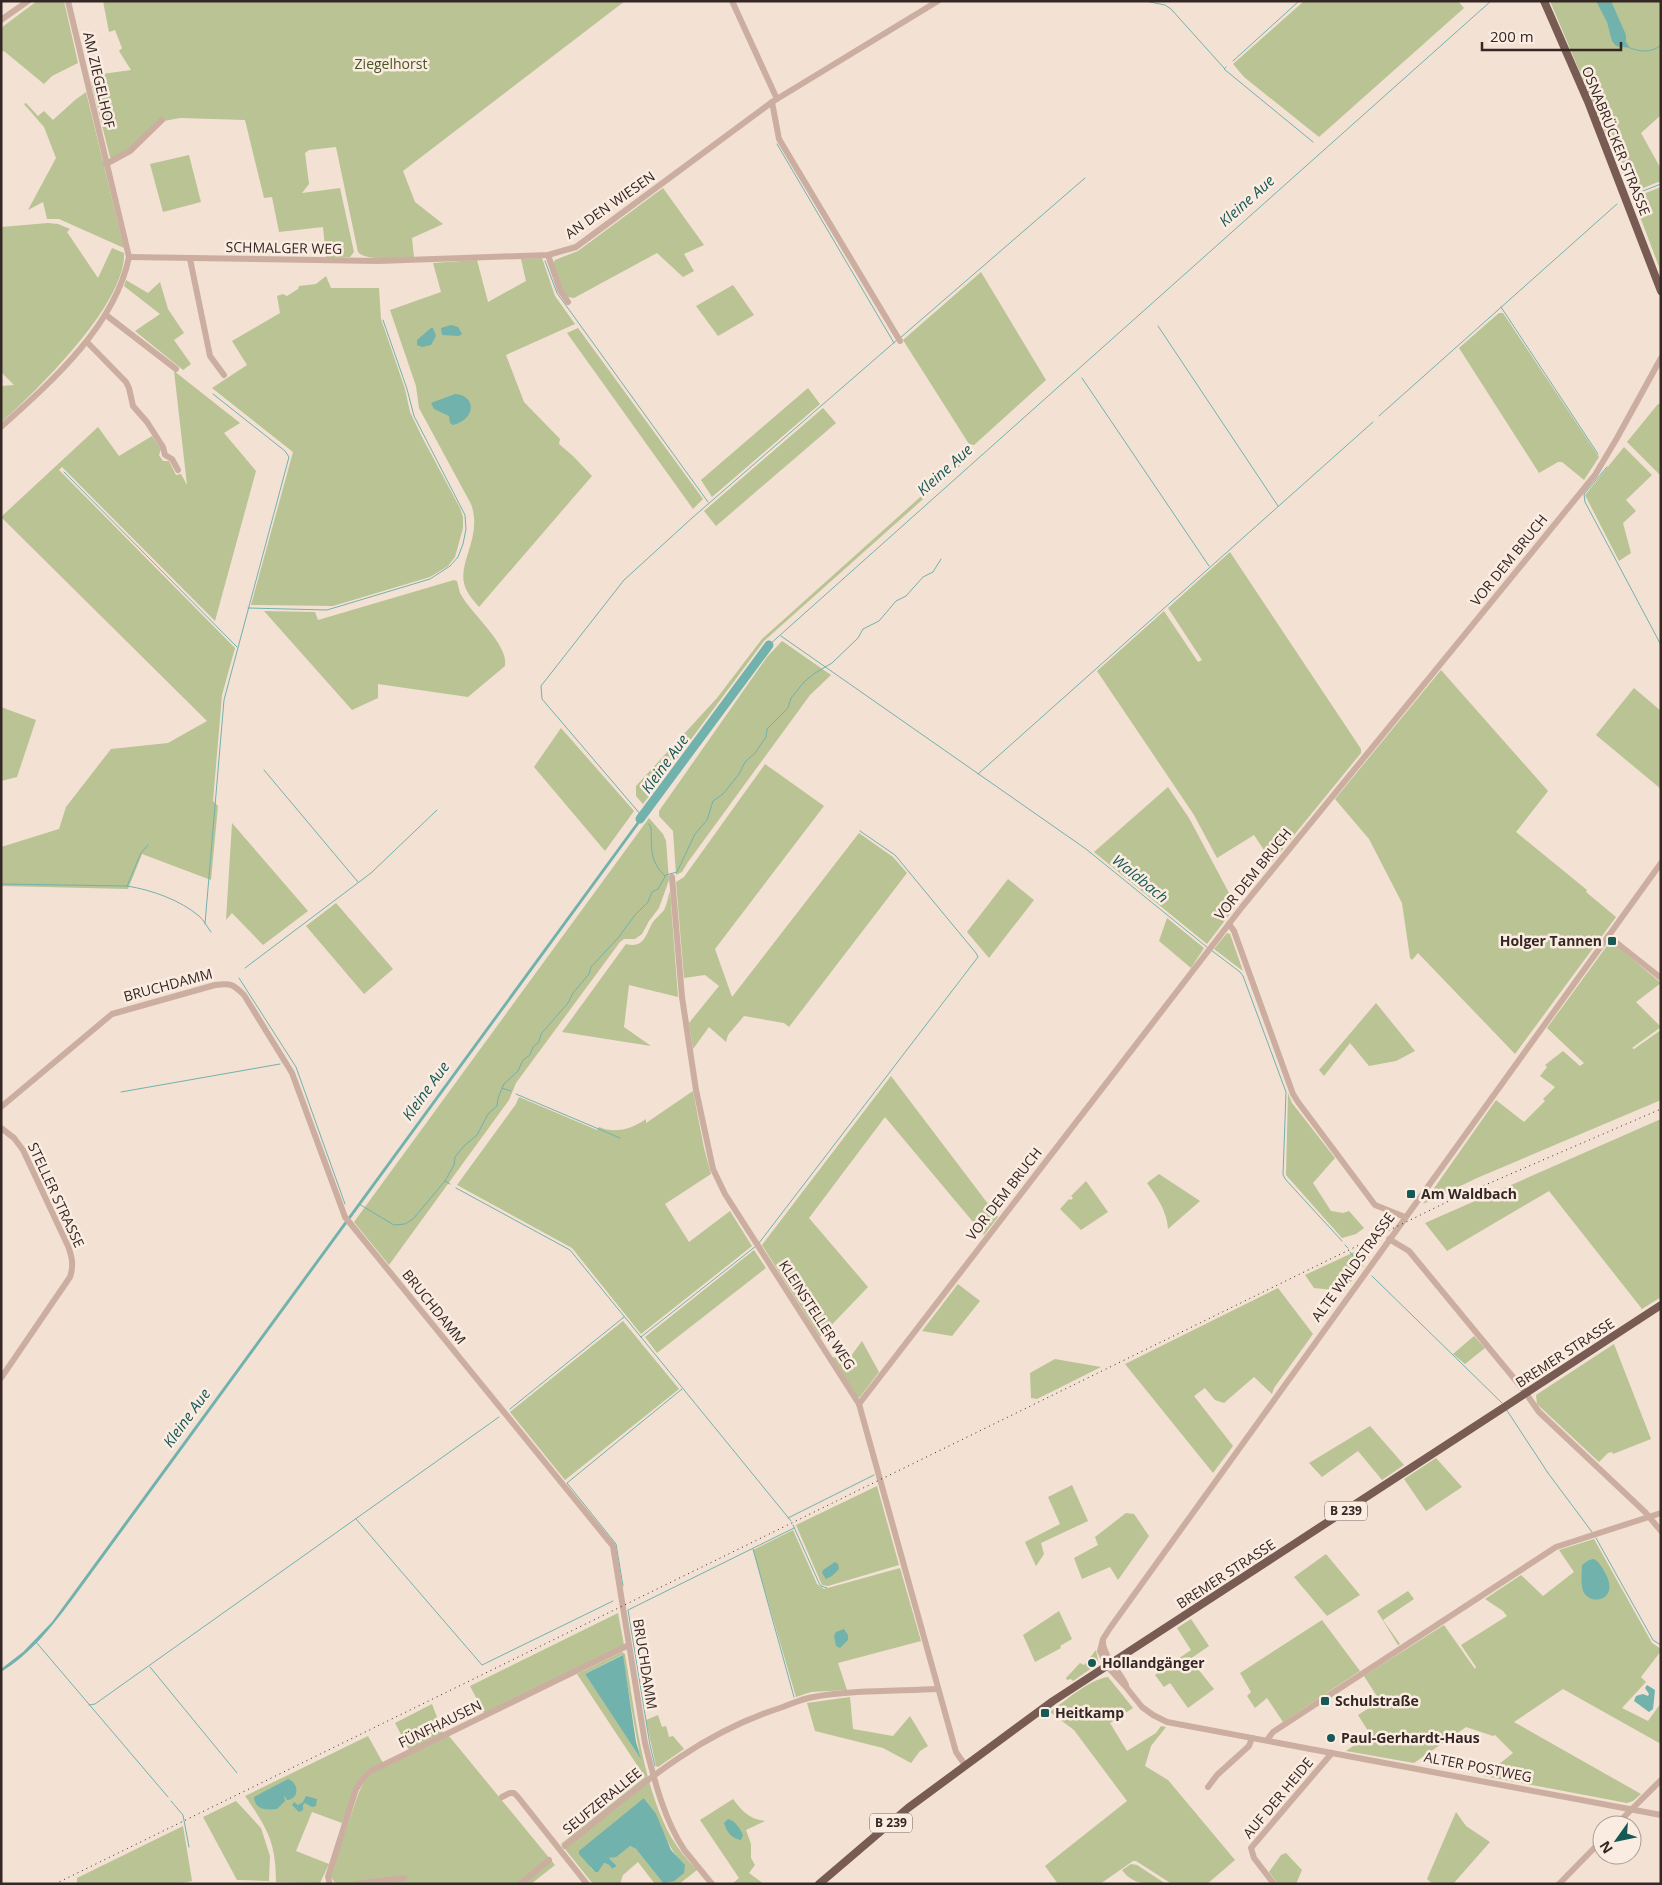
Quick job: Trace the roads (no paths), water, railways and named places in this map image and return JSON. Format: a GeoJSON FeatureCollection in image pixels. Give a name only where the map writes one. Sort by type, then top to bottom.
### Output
{"type":"FeatureCollection","features":[{"type":"Feature","properties":{"kind":"main road","name":"OSNABRÜCKER STRASSE"},"geometry":{"type":"LineString","coordinates":[[1544,1],[1589,104],[1661,291]]}},
{"type":"Feature","properties":{"kind":"main road","name":"BREMER STRASSE"},"geometry":{"type":"LineString","coordinates":[[819,1884],[908,1808],[1053,1702],[1661,1305]]}},
{"type":"Feature","properties":{"kind":"street"},"geometry":{"type":"LineString","coordinates":[[1,20],[28,1]]}},
{"type":"Feature","properties":{"kind":"street","name":"AM ZIEGELHOF"},"geometry":{"type":"LineString","coordinates":[[68,1],[129,257]]}},
{"type":"Feature","properties":{"kind":"street"},"geometry":{"type":"LineString","coordinates":[[732,1],[774,101],[779,139],[899,339]]}},
{"type":"Feature","properties":{"kind":"street","name":"AN DEN WIESEN"},"geometry":{"type":"LineString","coordinates":[[378,261],[548,255],[576,247],[774,101],[938,1]]}},
{"type":"Feature","properties":{"kind":"street"},"geometry":{"type":"LineString","coordinates":[[106,164],[130,151],[162,120]]}},
{"type":"Feature","properties":{"kind":"street"},"geometry":{"type":"LineString","coordinates":[[548,255],[560,290],[568,302]]}},
{"type":"Feature","properties":{"kind":"street"},"geometry":{"type":"LineString","coordinates":[[1,427],[50,381],[86,342],[106,315],[117,292],[129,257]]}},
{"type":"Feature","properties":{"kind":"street","name":"SCHMALGER WEG"},"geometry":{"type":"LineString","coordinates":[[129,257],[378,261]]}},
{"type":"Feature","properties":{"kind":"street"},"geometry":{"type":"LineString","coordinates":[[190,259],[210,356],[224,375]]}},
{"type":"Feature","properties":{"kind":"street"},"geometry":{"type":"LineString","coordinates":[[106,315],[176,369]]}},
{"type":"Feature","properties":{"kind":"street"},"geometry":{"type":"LineString","coordinates":[[86,342],[126,382],[133,406],[147,422],[163,447],[165,455],[172,459],[178,470]]}},
{"type":"Feature","properties":{"kind":"street","name":"VOR DEM BRUCH"},"geometry":{"type":"LineString","coordinates":[[859,1404],[1209,949],[1594,475],[1613,445],[1661,358]]}},
{"type":"Feature","properties":{"kind":"street","name":"ALTE WALDSTRASSE"},"geometry":{"type":"LineString","coordinates":[[1109,1664],[1100,1651],[1103,1638],[1661,864]]}},
{"type":"Feature","properties":{"kind":"street","name":"KLEINSTELLER WEG"},"geometry":{"type":"LineString","coordinates":[[672,877],[682,997],[696,1090],[707,1149],[713,1169],[757,1245],[859,1404],[956,1752],[965,1765]]}},
{"type":"Feature","properties":{"kind":"street"},"geometry":{"type":"LineString","coordinates":[[1229,924],[1234,931],[1293,1094],[1375,1205],[1405,1217]]}},
{"type":"Feature","properties":{"kind":"street"},"geometry":{"type":"LineString","coordinates":[[1608,936],[1661,978]]}},
{"type":"Feature","properties":{"kind":"street","name":"BRUCHDAMM"},"geometry":{"type":"LineString","coordinates":[[1,1107],[112,1014],[215,985],[229,983],[244,995],[286,1061],[345,1217],[607,1538],[614,1552],[645,1743],[653,1776],[670,1824],[685,1850],[712,1884]]}},
{"type":"Feature","properties":{"kind":"street","name":"STELLER STRASSE"},"geometry":{"type":"LineString","coordinates":[[1,1128],[14,1138],[23,1150],[68,1246],[73,1269],[70,1277],[1,1378]]}},
{"type":"Feature","properties":{"kind":"street"},"geometry":{"type":"LineString","coordinates":[[1389,1239],[1409,1251],[1526,1393],[1539,1412],[1650,1517],[1661,1531]]}},
{"type":"Feature","properties":{"kind":"street"},"geometry":{"type":"LineString","coordinates":[[1267,1740],[1273,1732],[1556,1547],[1661,1513]]}},
{"type":"Feature","properties":{"kind":"street","name":"FÜNFHAUSEN"},"geometry":{"type":"LineString","coordinates":[[330,1884],[328,1877],[356,1789],[371,1771],[629,1645]]}},
{"type":"Feature","properties":{"kind":"street","name":"ALTER POSTWEG"},"geometry":{"type":"LineString","coordinates":[[1109,1664],[1142,1707],[1153,1716],[1167,1722],[1661,1815]]}},
{"type":"Feature","properties":{"kind":"street","name":"SEUFZERALLEE"},"geometry":{"type":"LineString","coordinates":[[566,1846],[653,1776],[696,1746],[731,1727],[763,1713],[812,1697],[938,1689]]}},
{"type":"Feature","properties":{"kind":"street"},"geometry":{"type":"LineString","coordinates":[[1208,1786],[1217,1775],[1249,1746],[1252,1738]]}},
{"type":"Feature","properties":{"kind":"street","name":"AUF DER HEIDE"},"geometry":{"type":"LineString","coordinates":[[1274,1884],[1254,1858],[1251,1848],[1332,1753]]}},
{"type":"Feature","properties":{"kind":"street"},"geometry":{"type":"LineString","coordinates":[[1627,1815],[1661,1780]]}},
{"type":"Feature","properties":{"kind":"street"},"geometry":{"type":"LineString","coordinates":[[502,1797],[514,1793],[518,1797],[588,1884]]}},
{"type":"Feature","properties":{"kind":"street"},"geometry":{"type":"LineString","coordinates":[[1559,1884],[1592,1850]]}},
{"type":"Feature","properties":{"kind":"street"},"geometry":{"type":"LineString","coordinates":[[520,1884],[548,1860]]}},
{"type":"Feature","properties":{"kind":"street"},"geometry":{"type":"LineString","coordinates":[[356,1884],[404,1878]]}},
{"type":"Feature","properties":{"kind":"water"},"geometry":{"type":"Polygon","coordinates":[[[1596,1],[1611,1],[1630,48],[1616,46],[1612,41],[1607,22],[1596,1]]]}},
{"type":"Feature","properties":{"kind":"water"},"geometry":{"type":"Polygon","coordinates":[[[451,325],[458,327],[462,334],[459,336],[442,335],[441,328],[451,325]]]}},
{"type":"Feature","properties":{"kind":"water"},"geometry":{"type":"Polygon","coordinates":[[[433,328],[436,336],[431,345],[422,347],[417,345],[417,340],[433,328]]]}},
{"type":"Feature","properties":{"kind":"water"},"geometry":{"type":"Polygon","coordinates":[[[455,394],[467,398],[471,408],[466,418],[453,425],[450,423],[449,416],[434,409],[431,403],[455,394]]]}},
{"type":"Feature","properties":{"kind":"water"},"geometry":{"type":"Polygon","coordinates":[[[645,811],[647,813],[74,1597],[50,1628],[32,1647],[1,1672],[1,1669],[23,1652],[52,1622],[645,811]]]}},
{"type":"Feature","properties":{"kind":"water"},"geometry":{"type":"Polygon","coordinates":[[[1594,1559],[1603,1569],[1609,1588],[1608,1594],[1599,1599],[1588,1597],[1582,1587],[1582,1565],[1594,1559]]]}},
{"type":"Feature","properties":{"kind":"water"},"geometry":{"type":"Polygon","coordinates":[[[835,1562],[838,1564],[839,1569],[826,1579],[822,1573],[823,1570],[835,1562]]]}},
{"type":"Feature","properties":{"kind":"water"},"geometry":{"type":"Polygon","coordinates":[[[844,1629],[848,1635],[848,1640],[840,1648],[836,1646],[834,1636],[836,1632],[844,1629]]]}},
{"type":"Feature","properties":{"kind":"water"},"geometry":{"type":"Polygon","coordinates":[[[623,1655],[636,1742],[641,1759],[585,1674],[623,1655]]]}},
{"type":"Feature","properties":{"kind":"water"},"geometry":{"type":"Polygon","coordinates":[[[1647,1685],[1655,1690],[1653,1709],[1649,1712],[1634,1701],[1636,1696],[1643,1694],[1648,1696],[1649,1694],[1645,1688],[1647,1685]]]}},
{"type":"Feature","properties":{"kind":"water"},"geometry":{"type":"Polygon","coordinates":[[[288,1779],[296,1787],[294,1797],[287,1800],[284,1795],[285,1801],[277,1809],[265,1809],[256,1804],[254,1797],[288,1779]]]}},
{"type":"Feature","properties":{"kind":"water"},"geometry":{"type":"Polygon","coordinates":[[[306,1796],[317,1799],[316,1806],[312,1807],[305,1803],[303,1810],[299,1812],[292,1805],[294,1802],[298,1805],[303,1802],[306,1796]]]}},
{"type":"Feature","properties":{"kind":"water"},"geometry":{"type":"Polygon","coordinates":[[[644,1798],[656,1814],[671,1850],[685,1865],[684,1873],[674,1881],[663,1883],[636,1849],[630,1846],[616,1857],[609,1858],[617,1866],[612,1869],[604,1863],[598,1872],[595,1872],[579,1854],[579,1851],[644,1798]]]}},
{"type":"Feature","properties":{"kind":"water"},"geometry":{"type":"Polygon","coordinates":[[[728,1819],[735,1823],[740,1830],[743,1835],[741,1840],[732,1836],[726,1829],[724,1823],[728,1819]]]}},
{"type":"Feature","properties":{"kind":"waterway"},"geometry":{"type":"LineString","coordinates":[[1145,1],[1165,5],[1171,9],[1224,68]]}},
{"type":"Feature","properties":{"kind":"waterway"},"geometry":{"type":"LineString","coordinates":[[1233,61],[1299,1]]}},
{"type":"Feature","properties":{"kind":"waterway","name":"Kleine Aue"},"geometry":{"type":"LineString","coordinates":[[769,645],[1491,1]]}},
{"type":"Feature","properties":{"kind":"waterway","name":"Kleine Aue"},"geometry":{"type":"LineString","coordinates":[[1630,48],[1646,51],[1661,45]]}},
{"type":"Feature","properties":{"kind":"waterway"},"geometry":{"type":"LineString","coordinates":[[1226,67],[1224,69],[1313,142]]}},
{"type":"Feature","properties":{"kind":"waterway"},"geometry":{"type":"LineString","coordinates":[[777,144],[894,343]]}},
{"type":"Feature","properties":{"kind":"waterway"},"geometry":{"type":"LineString","coordinates":[[900,338],[1085,178]]}},
{"type":"Feature","properties":{"kind":"waterway"},"geometry":{"type":"LineString","coordinates":[[1635,194],[1661,184]]}},
{"type":"Feature","properties":{"kind":"waterway"},"geometry":{"type":"LineString","coordinates":[[1379,416],[1617,204]]}},
{"type":"Feature","properties":{"kind":"waterway"},"geometry":{"type":"LineString","coordinates":[[545,261],[557,293],[708,502]]}},
{"type":"Feature","properties":{"kind":"waterway"},"geometry":{"type":"LineString","coordinates":[[1501,307],[1598,454]]}},
{"type":"Feature","properties":{"kind":"waterway"},"geometry":{"type":"LineString","coordinates":[[248,608],[327,610],[430,579],[450,566],[458,557],[466,529],[465,515],[414,416],[407,389],[383,320]]}},
{"type":"Feature","properties":{"kind":"waterway"},"geometry":{"type":"LineString","coordinates":[[1158,326],[1278,506]]}},
{"type":"Feature","properties":{"kind":"waterway"},"geometry":{"type":"LineString","coordinates":[[641,815],[542,699],[541,686],[624,580],[692,518],[897,340]]}},
{"type":"Feature","properties":{"kind":"waterway"},"geometry":{"type":"LineString","coordinates":[[1082,378],[1209,566]]}},
{"type":"Feature","properties":{"kind":"waterway"},"geometry":{"type":"LineString","coordinates":[[205,924],[224,700],[289,457],[285,451],[213,394]]}},
{"type":"Feature","properties":{"kind":"waterway"},"geometry":{"type":"LineString","coordinates":[[978,774],[1373,422]]}},
{"type":"Feature","properties":{"kind":"waterway"},"geometry":{"type":"LineString","coordinates":[[1607,467],[1584,494],[1585,502],[1661,645]]}},
{"type":"Feature","properties":{"kind":"waterway"},"geometry":{"type":"LineString","coordinates":[[64,472],[237,647]]}},
{"type":"Feature","properties":{"kind":"waterway"},"geometry":{"type":"LineString","coordinates":[[359,1204],[394,1225],[405,1224],[413,1219],[445,1181],[454,1165],[455,1157],[477,1135],[488,1114],[497,1106],[504,1084],[518,1071],[523,1060],[530,1055],[533,1047],[539,1042],[541,1034],[568,1003],[573,993],[589,974],[591,967],[648,902],[652,892],[658,889],[666,875],[677,872],[695,834],[707,820],[713,801],[723,794],[739,774],[745,762],[755,753],[766,737],[767,729],[788,708],[791,698],[804,682],[832,663],[858,638],[863,629],[879,621],[896,601],[906,596],[923,577],[933,572],[941,559]]}},
{"type":"Feature","properties":{"kind":"waterway","name":"Waldbach"},"geometry":{"type":"LineString","coordinates":[[781,636],[1086,849],[1208,948]]}},
{"type":"Feature","properties":{"kind":"waterway","name":"Kleine Aue"},"geometry":{"type":"LineString","coordinates":[[640,819],[769,645]]}},
{"type":"Feature","properties":{"kind":"waterway"},"geometry":{"type":"LineString","coordinates":[[264,770],[358,882]]}},
{"type":"Feature","properties":{"kind":"waterway"},"geometry":{"type":"LineString","coordinates":[[245,968],[371,873],[437,810]]}},
{"type":"Feature","properties":{"kind":"waterway"},"geometry":{"type":"LineString","coordinates":[[649,824],[654,859],[656,865],[665,876]]}},
{"type":"Feature","properties":{"kind":"waterway"},"geometry":{"type":"LineString","coordinates":[[759,1243],[978,957],[895,855],[860,831]]}},
{"type":"Feature","properties":{"kind":"waterway"},"geometry":{"type":"LineString","coordinates":[[127,886],[141,853],[148,845]]}},
{"type":"Feature","properties":{"kind":"waterway"},"geometry":{"type":"LineString","coordinates":[[1,884],[127,886],[136,888],[165,896],[183,905],[201,918],[211,932]]}},
{"type":"Feature","properties":{"kind":"waterway","name":"Waldbach"},"geometry":{"type":"LineString","coordinates":[[1211,950],[1243,976],[1286,1092],[1283,1175],[1342,1241]]}},
{"type":"Feature","properties":{"kind":"waterway"},"geometry":{"type":"LineString","coordinates":[[239,978],[296,1067],[345,1204]]}},
{"type":"Feature","properties":{"kind":"waterway"},"geometry":{"type":"LineString","coordinates":[[121,1092],[280,1064]]}},
{"type":"Feature","properties":{"kind":"waterway"},"geometry":{"type":"LineString","coordinates":[[502,1088],[511,1091]]}},
{"type":"Feature","properties":{"kind":"waterway"},"geometry":{"type":"LineString","coordinates":[[516,1094],[620,1138]]}},
{"type":"Feature","properties":{"kind":"waterway"},"geometry":{"type":"LineString","coordinates":[[445,1181],[450,1184]]}},
{"type":"Feature","properties":{"kind":"waterway"},"geometry":{"type":"LineString","coordinates":[[456,1188],[570,1250],[791,1521]]}},
{"type":"Feature","properties":{"kind":"waterway","name":"Waldbach"},"geometry":{"type":"LineString","coordinates":[[1345,1245],[1348,1248]]}},
{"type":"Feature","properties":{"kind":"waterway"},"geometry":{"type":"LineString","coordinates":[[641,1337],[756,1246]]}},
{"type":"Feature","properties":{"kind":"waterway","name":"Waldbach"},"geometry":{"type":"LineString","coordinates":[[1350,1252],[1358,1262]]}},
{"type":"Feature","properties":{"kind":"waterway"},"geometry":{"type":"LineString","coordinates":[[1372,1276],[1502,1403]]}},
{"type":"Feature","properties":{"kind":"waterway"},"geometry":{"type":"LineString","coordinates":[[510,1409],[624,1317]]}},
{"type":"Feature","properties":{"kind":"waterway"},"geometry":{"type":"LineString","coordinates":[[623,1586],[616,1544],[567,1483],[682,1389]]}},
{"type":"Feature","properties":{"kind":"waterway"},"geometry":{"type":"LineString","coordinates":[[1506,1409],[1548,1473],[1592,1532]]}},
{"type":"Feature","properties":{"kind":"waterway"},"geometry":{"type":"LineString","coordinates":[[89,1705],[95,1704],[499,1417]]}},
{"type":"Feature","properties":{"kind":"waterway"},"geometry":{"type":"LineString","coordinates":[[788,1518],[874,1475]]}},
{"type":"Feature","properties":{"kind":"waterway"},"geometry":{"type":"LineString","coordinates":[[356,1519],[482,1665],[613,1601]]}},
{"type":"Feature","properties":{"kind":"waterway"},"geometry":{"type":"LineString","coordinates":[[793,1525],[819,1583],[827,1588]]}},
{"type":"Feature","properties":{"kind":"waterway"},"geometry":{"type":"LineString","coordinates":[[655,1766],[628,1610],[794,1528]]}},
{"type":"Feature","properties":{"kind":"waterway"},"geometry":{"type":"LineString","coordinates":[[1596,1538],[1653,1640],[1661,1645]]}},
{"type":"Feature","properties":{"kind":"waterway"},"geometry":{"type":"LineString","coordinates":[[753,1549],[794,1697]]}},
{"type":"Feature","properties":{"kind":"waterway"},"geometry":{"type":"LineString","coordinates":[[36,1642],[168,1797]]}},
{"type":"Feature","properties":{"kind":"waterway"},"geometry":{"type":"LineString","coordinates":[[150,1667],[237,1773]]}},
{"type":"Feature","properties":{"kind":"waterway"},"geometry":{"type":"LineString","coordinates":[[171,1801],[183,1815],[189,1847]]}},
{"type":"Feature","properties":{"kind":"railway"},"geometry":{"type":"LineString","coordinates":[[55,1884],[1455,1198],[1661,1109]]}},
{"type":"Feature","properties":{"kind":"place","name":"Holger Tannen"},"geometry":{"type":"Point","coordinates":[1612,941]}},
{"type":"Feature","properties":{"kind":"place","name":"Am Waldbach"},"geometry":{"type":"Point","coordinates":[1411,1194]}},
{"type":"Feature","properties":{"kind":"place","name":"Hollandgänger"},"geometry":{"type":"Point","coordinates":[1092,1663]}},
{"type":"Feature","properties":{"kind":"place","name":"Schulstraße"},"geometry":{"type":"Point","coordinates":[1325,1701]}},
{"type":"Feature","properties":{"kind":"place","name":"Heitkamp"},"geometry":{"type":"Point","coordinates":[1045,1713]}},
{"type":"Feature","properties":{"kind":"place","name":"Paul-Gerhardt-Haus"},"geometry":{"type":"Point","coordinates":[1331,1738]}},
{"type":"Feature","properties":{"kind":"park label","name":"Ziegelhorst"},"geometry":{"type":"Point","coordinates":[391,64]}}]}
